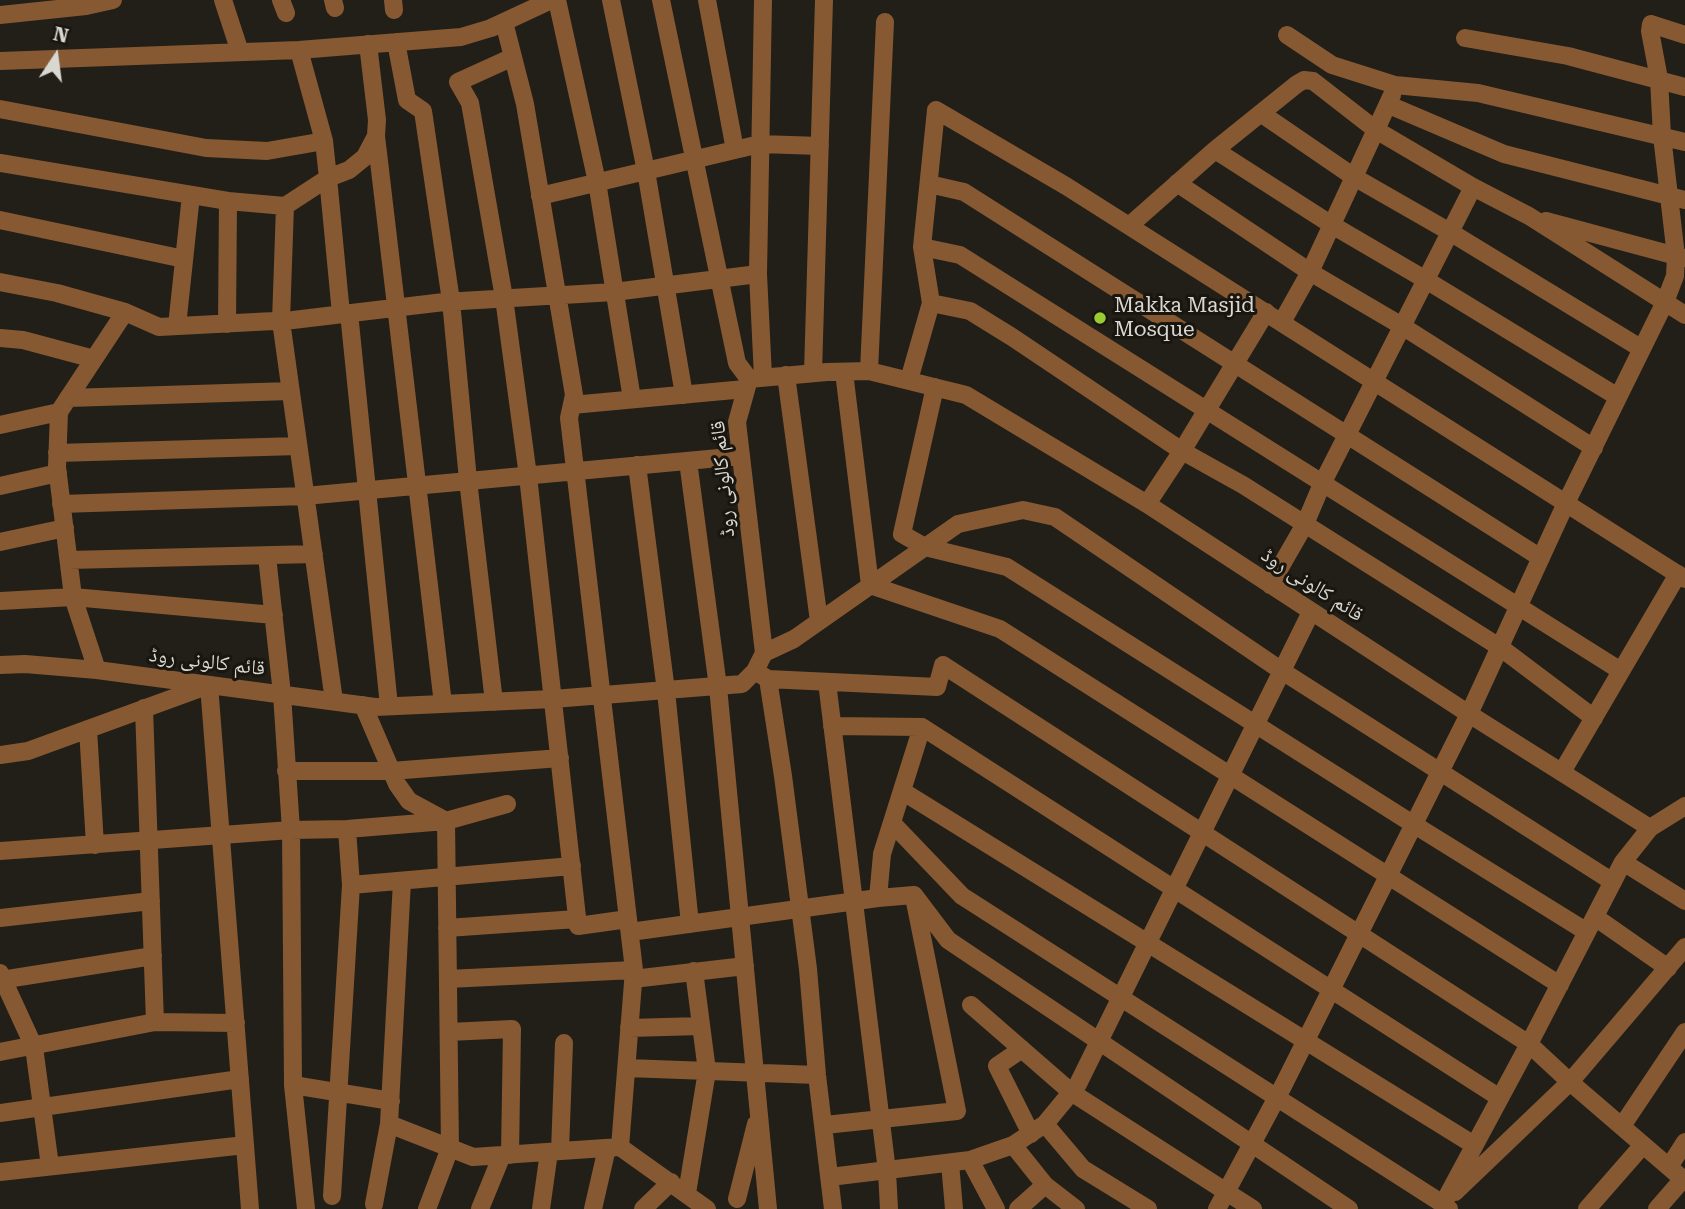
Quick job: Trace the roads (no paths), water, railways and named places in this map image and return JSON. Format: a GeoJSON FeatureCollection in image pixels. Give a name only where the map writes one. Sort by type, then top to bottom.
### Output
{"type":"FeatureCollection","features":[{"type":"Feature","properties":{"kind":"street"},"geometry":{"type":"LineString","coordinates":[[0,15],[86,6],[113,0]]}},
{"type":"Feature","properties":{"kind":"street"},"geometry":{"type":"LineString","coordinates":[[223,0],[240,52]]}},
{"type":"Feature","properties":{"kind":"street"},"geometry":{"type":"LineString","coordinates":[[0,61],[299,50],[461,37],[491,29],[551,0]]}},
{"type":"Feature","properties":{"kind":"street"},"geometry":{"type":"LineString","coordinates":[[557,0],[597,182],[632,399]]}},
{"type":"Feature","properties":{"kind":"street"},"geometry":{"type":"LineString","coordinates":[[611,0],[646,171],[684,395]]}},
{"type":"Feature","properties":{"kind":"street"},"geometry":{"type":"LineString","coordinates":[[661,0],[737,363],[752,381]]}},
{"type":"Feature","properties":{"kind":"street"},"geometry":{"type":"LineString","coordinates":[[707,0],[735,150]]}},
{"type":"Feature","properties":{"kind":"street"},"geometry":{"type":"LineString","coordinates":[[752,381],[758,274],[763,0]]}},
{"type":"Feature","properties":{"kind":"street"},"geometry":{"type":"LineString","coordinates":[[813,373],[824,0]]}},
{"type":"Feature","properties":{"kind":"street"},"geometry":{"type":"LineString","coordinates":[[504,22],[525,104],[555,295],[574,395],[569,418],[634,974],[627,1068],[614,1147],[593,1209]]}},
{"type":"Feature","properties":{"kind":"street"},"geometry":{"type":"LineString","coordinates":[[869,371],[885,22]]}},
{"type":"Feature","properties":{"kind":"street"},"geometry":{"type":"LineString","coordinates":[[1217,1209],[1277,1097],[1469,714],[1566,503],[1665,302],[1681,257],[1678,199],[1662,136],[1659,79],[1651,24],[1685,35]]}},
{"type":"Feature","properties":{"kind":"street"},"geometry":{"type":"LineString","coordinates":[[1287,35],[1332,65],[1395,85],[1478,93],[1685,142]]}},
{"type":"Feature","properties":{"kind":"street"},"geometry":{"type":"LineString","coordinates":[[1465,38],[1568,57],[1685,87]]}},
{"type":"Feature","properties":{"kind":"street"},"geometry":{"type":"LineString","coordinates":[[396,42],[407,100],[423,111],[451,301],[468,480],[494,702]]}},
{"type":"Feature","properties":{"kind":"street"},"geometry":{"type":"LineString","coordinates":[[368,44],[377,120],[376,136],[443,704]]}},
{"type":"Feature","properties":{"kind":"street"},"geometry":{"type":"LineString","coordinates":[[299,50],[324,141],[368,490],[389,706]]}},
{"type":"Feature","properties":{"kind":"street"},"geometry":{"type":"LineString","coordinates":[[513,57],[458,82],[470,103],[504,298],[528,476],[578,926],[690,924],[914,895]]}},
{"type":"Feature","properties":{"kind":"street"},"geometry":{"type":"LineString","coordinates":[[1129,226],[1215,150],[1297,84],[1304,80],[1312,81],[1376,130],[1473,187],[1529,216],[1685,315]]}},
{"type":"Feature","properties":{"kind":"street"},"geometry":{"type":"LineString","coordinates":[[1282,322],[1310,272],[1389,105],[1395,85]]}},
{"type":"Feature","properties":{"kind":"street"},"geometry":{"type":"LineString","coordinates":[[1389,105],[1504,154],[1678,199]]}},
{"type":"Feature","properties":{"kind":"street"},"geometry":{"type":"LineString","coordinates":[[0,108],[206,148],[267,151],[324,141]]}},
{"type":"Feature","properties":{"kind":"street"},"geometry":{"type":"LineString","coordinates":[[909,380],[931,303],[922,247],[936,110],[1129,226],[1682,577],[1621,671],[1562,772]]}},
{"type":"Feature","properties":{"kind":"street"},"geometry":{"type":"LineString","coordinates":[[1262,114],[1354,177],[1642,349]]}},
{"type":"Feature","properties":{"kind":"street"},"geometry":{"type":"LineString","coordinates":[[0,163],[228,201],[285,206],[328,178],[349,170],[365,157],[376,136]]}},
{"type":"Feature","properties":{"kind":"street"},"geometry":{"type":"LineString","coordinates":[[540,196],[760,145],[820,146]]}},
{"type":"Feature","properties":{"kind":"street"},"geometry":{"type":"LineString","coordinates":[[1215,150],[1332,225],[1426,279],[1618,397]]}},
{"type":"Feature","properties":{"kind":"street"},"geometry":{"type":"LineString","coordinates":[[1177,183],[1310,272],[1402,326],[1594,447]]}},
{"type":"Feature","properties":{"kind":"street"},"geometry":{"type":"LineString","coordinates":[[929,184],[964,192],[1541,558]]}},
{"type":"Feature","properties":{"kind":"street"},"geometry":{"type":"LineString","coordinates":[[1270,585],[1305,524],[1322,484],[1473,187]]}},
{"type":"Feature","properties":{"kind":"street"},"geometry":{"type":"LineString","coordinates":[[177,326],[191,195]]}},
{"type":"Feature","properties":{"kind":"street"},"geometry":{"type":"LineString","coordinates":[[227,324],[228,201]]}},
{"type":"Feature","properties":{"kind":"street"},"geometry":{"type":"LineString","coordinates":[[285,206],[281,321],[334,701]]}},
{"type":"Feature","properties":{"kind":"street"},"geometry":{"type":"LineString","coordinates":[[1529,216],[1681,257]]}},
{"type":"Feature","properties":{"kind":"street"},"geometry":{"type":"LineString","coordinates":[[0,220],[184,259]]}},
{"type":"Feature","properties":{"kind":"street"},"geometry":{"type":"LineString","coordinates":[[922,247],[960,255],[1621,671]]}},
{"type":"Feature","properties":{"kind":"street"},"geometry":{"type":"LineString","coordinates":[[0,282],[57,293],[125,312],[159,327],[281,321],[451,301],[615,292],[758,274]]}},
{"type":"Feature","properties":{"kind":"street"},"geometry":{"type":"LineString","coordinates":[[931,303],[970,311],[1182,451],[1305,524],[1501,648],[1594,718]]}},
{"type":"Feature","properties":{"kind":"street"},"geometry":{"type":"LineString","coordinates":[[97,670],[73,597],[57,453],[64,405],[125,312]]}},
{"type":"Feature","properties":{"kind":"street"},"geometry":{"type":"LineString","coordinates":[[1147,505],[1265,312]]}},
{"type":"Feature","properties":{"kind":"street"},"geometry":{"type":"LineString","coordinates":[[0,338],[23,340],[94,359]]}},
{"type":"Feature","properties":{"kind":"street","name":"قائم کالونی روڈ"},"geometry":{"type":"LineString","coordinates":[[764,653],[737,422],[752,381],[786,375],[869,371],[966,395],[1147,505],[1650,828]]}},
{"type":"Feature","properties":{"kind":"street"},"geometry":{"type":"LineString","coordinates":[[844,372],[870,585]]}},
{"type":"Feature","properties":{"kind":"street"},"geometry":{"type":"LineString","coordinates":[[786,375],[819,621]]}},
{"type":"Feature","properties":{"kind":"street"},"geometry":{"type":"LineString","coordinates":[[572,405],[684,395],[752,381]]}},
{"type":"Feature","properties":{"kind":"street"},"geometry":{"type":"LineString","coordinates":[[935,387],[902,534],[925,547],[1007,567],[1413,824],[1668,968]]}},
{"type":"Feature","properties":{"kind":"street"},"geometry":{"type":"LineString","coordinates":[[0,425],[64,405],[290,391]]}},
{"type":"Feature","properties":{"kind":"street"},"geometry":{"type":"LineString","coordinates":[[57,453],[298,446]]}},
{"type":"Feature","properties":{"kind":"street"},"geometry":{"type":"LineString","coordinates":[[61,504],[305,496],[741,456]]}},
{"type":"Feature","properties":{"kind":"street"},"geometry":{"type":"LineString","coordinates":[[688,461],[718,687],[768,1209]]}},
{"type":"Feature","properties":{"kind":"street"},"geometry":{"type":"LineString","coordinates":[[637,466],[666,691],[690,924]]}},
{"type":"Feature","properties":{"kind":"street"},"geometry":{"type":"LineString","coordinates":[[0,486],[58,474]]}},
{"type":"Feature","properties":{"kind":"street"},"geometry":{"type":"LineString","coordinates":[[833,1209],[800,910],[761,675],[764,653],[794,639],[958,524],[1023,510],[1055,517],[1282,671],[1613,882]]}},
{"type":"Feature","properties":{"kind":"street"},"geometry":{"type":"LineString","coordinates":[[0,542],[65,528]]}},
{"type":"Feature","properties":{"kind":"street"},"geometry":{"type":"LineString","coordinates":[[69,560],[314,554]]}},
{"type":"Feature","properties":{"kind":"street"},"geometry":{"type":"LineString","coordinates":[[267,556],[282,694],[291,830],[293,1085],[306,1209]]}},
{"type":"Feature","properties":{"kind":"street"},"geometry":{"type":"LineString","coordinates":[[870,585],[1000,629],[1560,985]]}},
{"type":"Feature","properties":{"kind":"street"},"geometry":{"type":"LineString","coordinates":[[0,601],[73,597],[274,615]]}},
{"type":"Feature","properties":{"kind":"street"},"geometry":{"type":"LineString","coordinates":[[830,1177],[970,1160],[1013,1145],[1038,1129],[1078,1084],[1311,612]]}},
{"type":"Feature","properties":{"kind":"street","name":"قائم کالونی روڈ"},"geometry":{"type":"LineString","coordinates":[[0,665],[26,664],[97,670],[363,705],[389,706],[553,699],[718,687],[742,684],[761,675]]}},
{"type":"Feature","properties":{"kind":"street"},"geometry":{"type":"LineString","coordinates":[[761,675],[827,682],[937,687],[943,665],[1529,1044],[1684,1180],[1657,1209]]}},
{"type":"Feature","properties":{"kind":"street"},"geometry":{"type":"LineString","coordinates":[[827,682],[881,1120],[889,1209]]}},
{"type":"Feature","properties":{"kind":"street"},"geometry":{"type":"LineString","coordinates":[[0,755],[27,751],[209,685],[250,1209]]}},
{"type":"Feature","properties":{"kind":"street"},"geometry":{"type":"LineString","coordinates":[[363,705],[397,784],[409,801],[446,821]]}},
{"type":"Feature","properties":{"kind":"street"},"geometry":{"type":"LineString","coordinates":[[144,708],[155,1022]]}},
{"type":"Feature","properties":{"kind":"street"},"geometry":{"type":"LineString","coordinates":[[832,726],[922,727],[1500,1098]]}},
{"type":"Feature","properties":{"kind":"street"},"geometry":{"type":"LineString","coordinates":[[878,898],[882,854],[922,727]]}},
{"type":"Feature","properties":{"kind":"street"},"geometry":{"type":"LineString","coordinates":[[88,729],[95,845]]}},
{"type":"Feature","properties":{"kind":"street"},"geometry":{"type":"LineString","coordinates":[[286,771],[391,771],[560,758]]}},
{"type":"Feature","properties":{"kind":"street"},"geometry":{"type":"LineString","coordinates":[[902,791],[1474,1145]]}},
{"type":"Feature","properties":{"kind":"street"},"geometry":{"type":"LineString","coordinates":[[0,851],[446,821],[507,804]]}},
{"type":"Feature","properties":{"kind":"street"},"geometry":{"type":"LineString","coordinates":[[1443,1207],[1623,862],[1650,828],[1685,806]]}},
{"type":"Feature","properties":{"kind":"street"},"geometry":{"type":"LineString","coordinates":[[427,1209],[450,1148],[446,821]]}},
{"type":"Feature","properties":{"kind":"street"},"geometry":{"type":"LineString","coordinates":[[892,823],[962,896],[1277,1097],[1443,1207]]}},
{"type":"Feature","properties":{"kind":"street"},"geometry":{"type":"LineString","coordinates":[[332,1196],[351,885],[347,829]]}},
{"type":"Feature","properties":{"kind":"street"},"geometry":{"type":"LineString","coordinates":[[1623,862],[1685,901]]}},
{"type":"Feature","properties":{"kind":"street"},"geometry":{"type":"LineString","coordinates":[[351,885],[572,866]]}},
{"type":"Feature","properties":{"kind":"street"},"geometry":{"type":"LineString","coordinates":[[374,1205],[391,1101],[402,881]]}},
{"type":"Feature","properties":{"kind":"street"},"geometry":{"type":"LineString","coordinates":[[914,895],[948,940],[1349,1209]]}},
{"type":"Feature","properties":{"kind":"street"},"geometry":{"type":"LineString","coordinates":[[825,1125],[957,1111],[914,895]]}},
{"type":"Feature","properties":{"kind":"street"},"geometry":{"type":"LineString","coordinates":[[0,918],[151,901]]}},
{"type":"Feature","properties":{"kind":"street"},"geometry":{"type":"LineString","coordinates":[[447,928],[577,919]]}},
{"type":"Feature","properties":{"kind":"street"},"geometry":{"type":"LineString","coordinates":[[1443,1207],[1570,1082],[1685,947]]}},
{"type":"Feature","properties":{"kind":"street"},"geometry":{"type":"LineString","coordinates":[[50,1166],[34,1046],[1,977],[153,956]]}},
{"type":"Feature","properties":{"kind":"street"},"geometry":{"type":"LineString","coordinates":[[448,979],[634,974],[745,966]]}},
{"type":"Feature","properties":{"kind":"street"},"geometry":{"type":"LineString","coordinates":[[687,1193],[707,1071],[694,971]]}},
{"type":"Feature","properties":{"kind":"street"},"geometry":{"type":"LineString","coordinates":[[971,1005],[1071,1092],[1253,1209]]}},
{"type":"Feature","properties":{"kind":"street"},"geometry":{"type":"LineString","coordinates":[[0,1052],[155,1022],[236,1023]]}},
{"type":"Feature","properties":{"kind":"street"},"geometry":{"type":"LineString","coordinates":[[629,1028],[701,1026]]}},
{"type":"Feature","properties":{"kind":"street"},"geometry":{"type":"LineString","coordinates":[[449,1032],[512,1029],[506,1155],[480,1209]]}},
{"type":"Feature","properties":{"kind":"street"},"geometry":{"type":"LineString","coordinates":[[1622,1126],[1685,1032]]}},
{"type":"Feature","properties":{"kind":"street"},"geometry":{"type":"LineString","coordinates":[[541,1209],[555,1152],[564,1043]]}},
{"type":"Feature","properties":{"kind":"street"},"geometry":{"type":"LineString","coordinates":[[1022,1049],[997,1066],[1038,1129],[1083,1169],[1148,1209]]}},
{"type":"Feature","properties":{"kind":"street"},"geometry":{"type":"LineString","coordinates":[[627,1068],[817,1075]]}},
{"type":"Feature","properties":{"kind":"street"},"geometry":{"type":"LineString","coordinates":[[0,1113],[240,1079]]}},
{"type":"Feature","properties":{"kind":"street"},"geometry":{"type":"LineString","coordinates":[[293,1085],[391,1101]]}},
{"type":"Feature","properties":{"kind":"street"},"geometry":{"type":"LineString","coordinates":[[737,1199],[759,1110]]}},
{"type":"Feature","properties":{"kind":"street"},"geometry":{"type":"LineString","coordinates":[[389,1124],[473,1157],[614,1147],[671,1182],[707,1209]]}},
{"type":"Feature","properties":{"kind":"street"},"geometry":{"type":"LineString","coordinates":[[1669,1167],[1685,1142]]}},
{"type":"Feature","properties":{"kind":"street"},"geometry":{"type":"LineString","coordinates":[[0,1172],[245,1145]]}},
{"type":"Feature","properties":{"kind":"street"},"geometry":{"type":"LineString","coordinates":[[1013,1145],[1045,1185],[1076,1209]]}},
{"type":"Feature","properties":{"kind":"street"},"geometry":{"type":"LineString","coordinates":[[1587,1209],[1643,1145]]}},
{"type":"Feature","properties":{"kind":"street"},"geometry":{"type":"LineString","coordinates":[[970,1160],[996,1209]]}},
{"type":"Feature","properties":{"kind":"street"},"geometry":{"type":"LineString","coordinates":[[950,1163],[954,1209]]}},
{"type":"Feature","properties":{"kind":"street"},"geometry":{"type":"LineString","coordinates":[[643,1209],[671,1182]]}},
{"type":"Feature","properties":{"kind":"street"},"geometry":{"type":"LineString","coordinates":[[1018,1209],[1045,1185]]}},
{"type":"Feature","properties":{"kind":"place","name":"Makka Masjid Mosque"},"geometry":{"type":"Point","coordinates":[1100,318]}}]}
